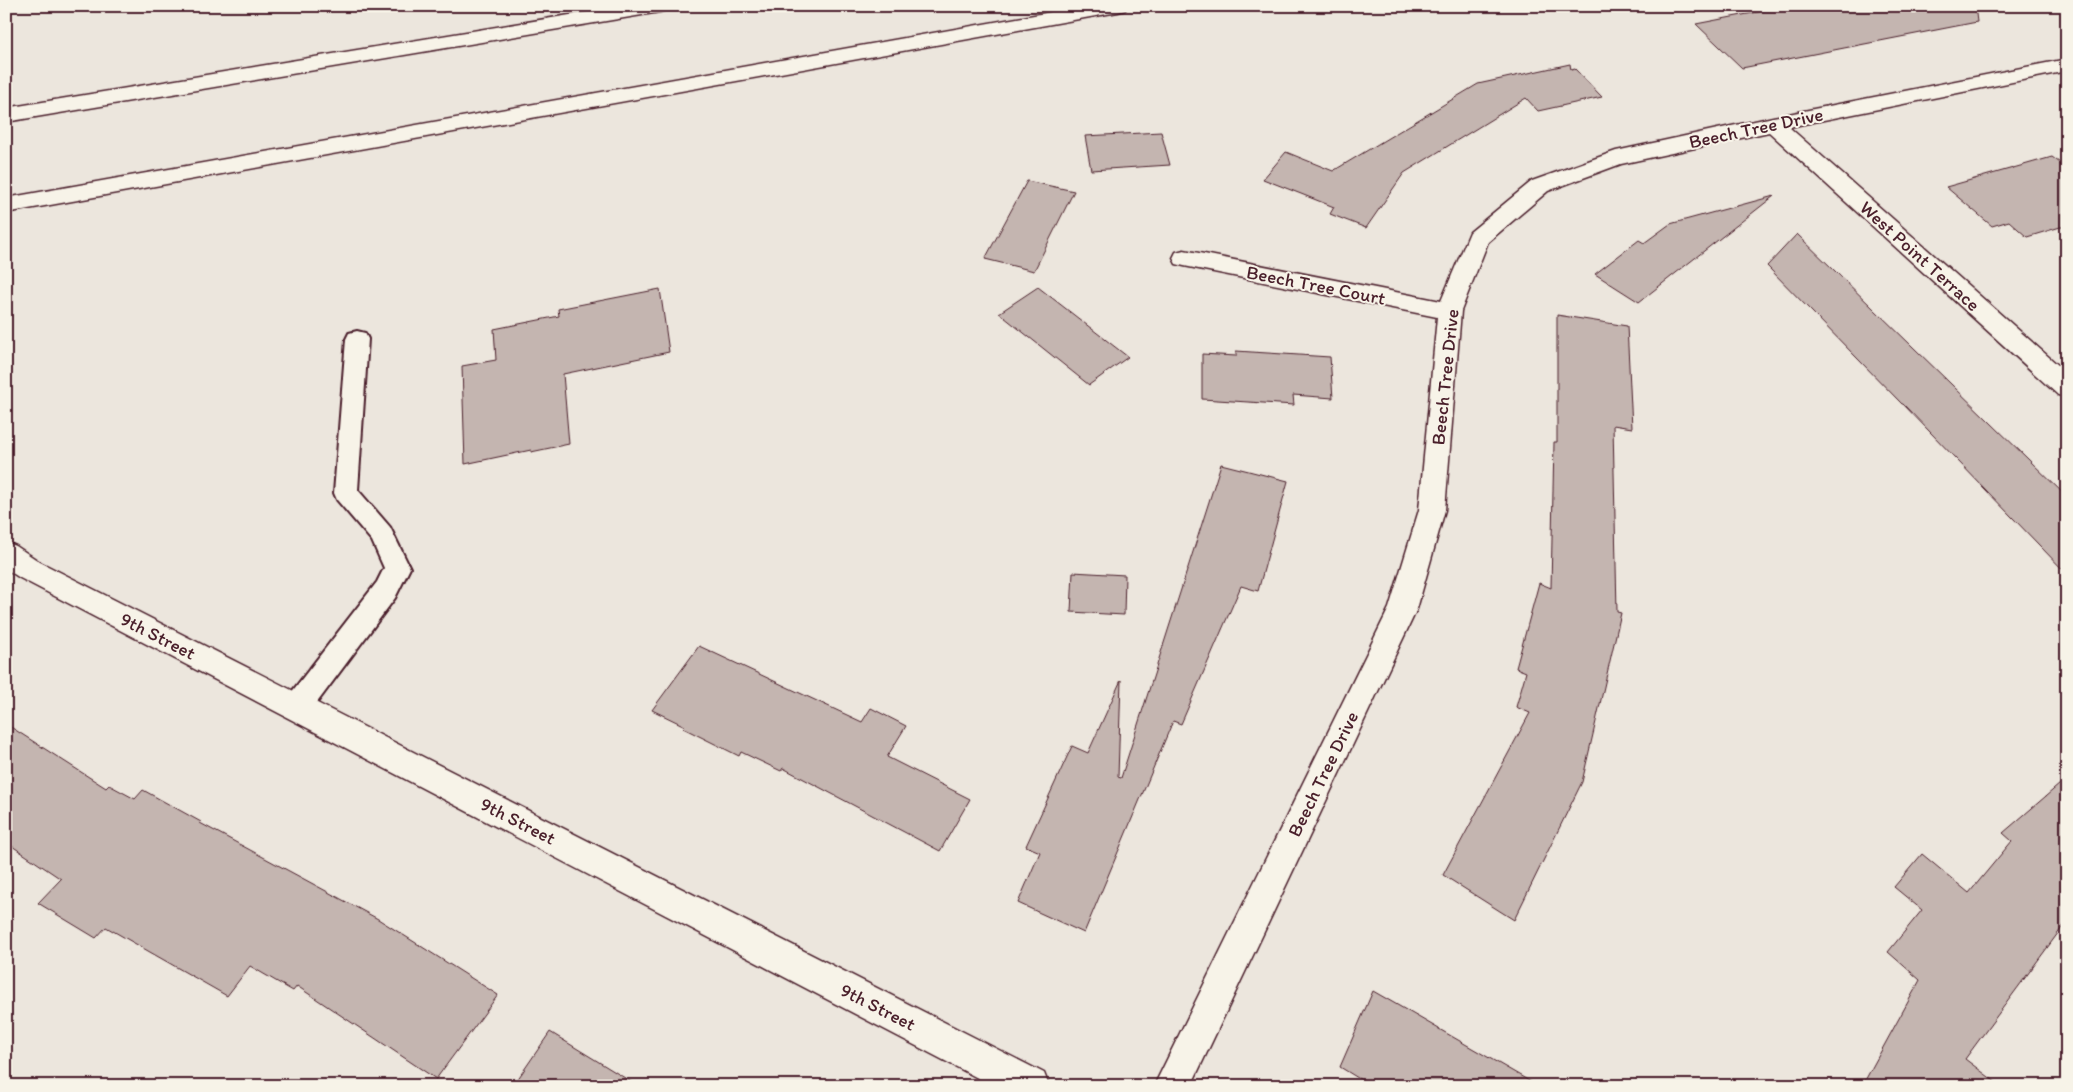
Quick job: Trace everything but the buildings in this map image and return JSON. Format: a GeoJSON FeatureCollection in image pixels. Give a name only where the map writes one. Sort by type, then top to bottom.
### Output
{"type":"FeatureCollection","features":[{"type":"Feature","properties":{"kind":"main road"},"geometry":{"type":"LineString","coordinates":[[6,115],[660,6]]}},
{"type":"Feature","properties":{"kind":"main road"},"geometry":{"type":"LineString","coordinates":[[6,206],[1118,6]]}},
{"type":"Feature","properties":{"kind":"main road","name":"Beech Tree Drive"},"geometry":{"type":"LineString","coordinates":[[1172,1086],[1403,609],[1432,510],[1449,311],[1478,238],[1540,186],[1616,158],[2067,64]]}},
{"type":"Feature","properties":{"kind":"main road","name":"West Point Terrace"},"geometry":{"type":"LineString","coordinates":[[1773,124],[2067,388]]}},
{"type":"Feature","properties":{"kind":"main road","name":"Beech Tree Court"},"geometry":{"type":"LineString","coordinates":[[1184,258],[1449,311]]}},
{"type":"Feature","properties":{"kind":"main road","name":"9th Street"},"geometry":{"type":"LineString","coordinates":[[6,554],[30,570],[1031,1086]]}},
{"type":"Feature","properties":{"kind":"lane"},"geometry":{"type":"LineString","coordinates":[[297,707],[386,590],[397,568],[381,534],[346,493],[357,339]]}}]}
